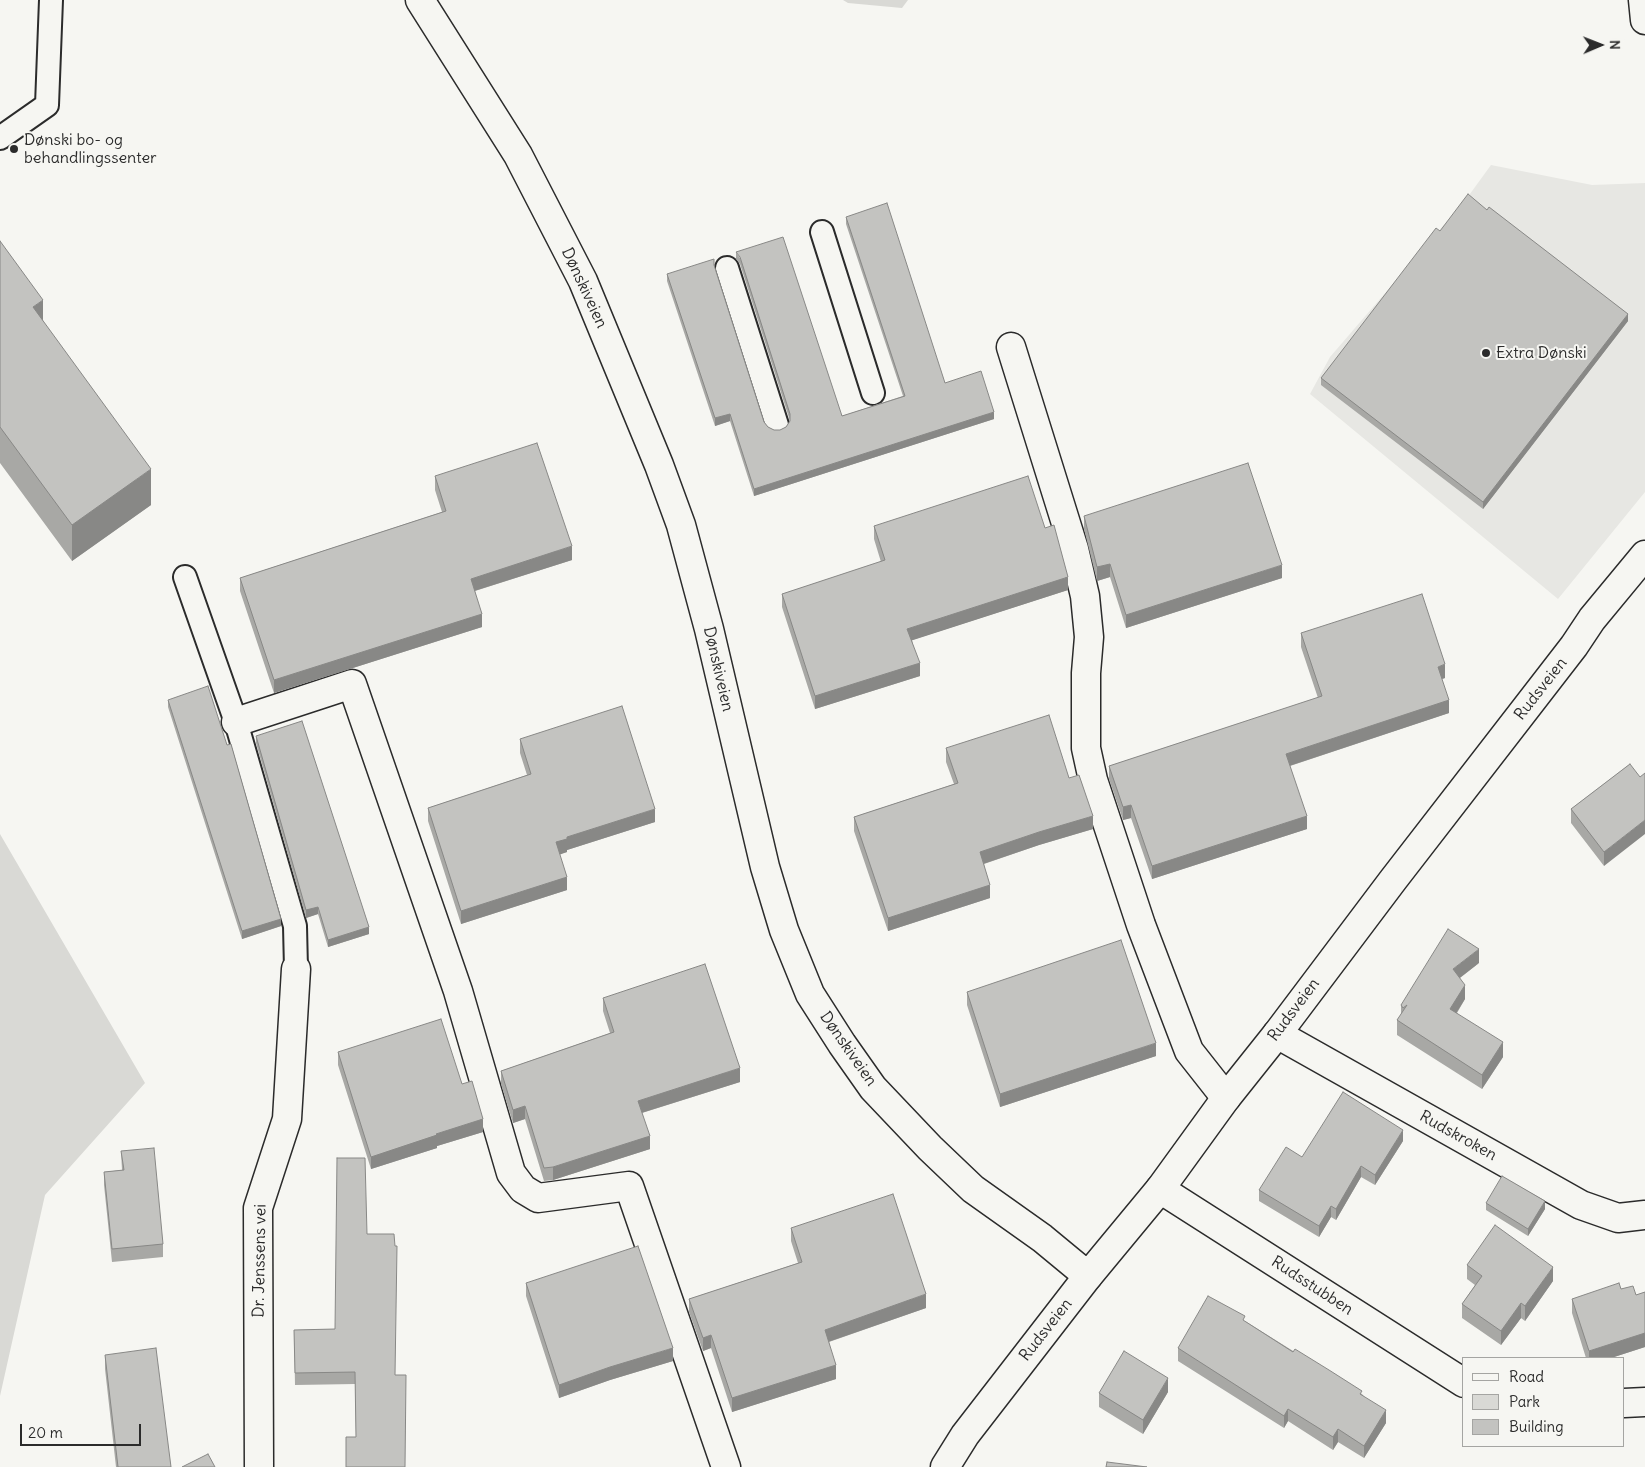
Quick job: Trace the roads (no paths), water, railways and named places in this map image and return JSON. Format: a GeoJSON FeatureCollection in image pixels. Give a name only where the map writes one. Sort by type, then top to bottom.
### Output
{"type":"FeatureCollection","features":[{"type":"Feature","properties":{"kind":"street","name":"Dønskiveien"},"geometry":{"type":"LineString","coordinates":[[420,0],[518,156],[583,281],[652,448],[681,525],[709,629],[765,867],[784,930],[810,994],[842,1044],[874,1088],[930,1148],[973,1189],[1042,1238],[1088,1276]]}},
{"type":"Feature","properties":{"kind":"street"},"geometry":{"type":"LineString","coordinates":[[1643,0],[1645,20]]}},
{"type":"Feature","properties":{"kind":"street"},"geometry":{"type":"LineString","coordinates":[[1011,347],[1074,549],[1085,596],[1089,637],[1086,673],[1086,748],[1093,780],[1141,925],[1189,1051],[1226,1098]]}},
{"type":"Feature","properties":{"kind":"street","name":"Rudsveien"},"geometry":{"type":"LineString","coordinates":[[945,1467],[965,1435],[1088,1276],[1160,1189],[1226,1098],[1574,646],[1592,619],[1645,555]]}},
{"type":"Feature","properties":{"kind":"street"},"geometry":{"type":"LineString","coordinates":[[236,722],[352,684],[458,991],[511,1173],[523,1189],[538,1198],[629,1186],[726,1467]]}},
{"type":"Feature","properties":{"kind":"street","name":"Dr. Jenssens vei"},"geometry":{"type":"LineString","coordinates":[[259,1467],[258,1208],[287,1119],[296,969]]}},
{"type":"Feature","properties":{"kind":"street","name":"Rudskroken"},"geometry":{"type":"LineString","coordinates":[[1277,1034],[1581,1204],[1618,1218],[1645,1215]]}},
{"type":"Feature","properties":{"kind":"street","name":"Rudsstubben"},"geometry":{"type":"LineString","coordinates":[[1160,1189],[1462,1382]]}},
{"type":"Feature","properties":{"kind":"street"},"geometry":{"type":"LineString","coordinates":[[1625,1403],[1645,1402]]}},
{"type":"Feature","properties":{"kind":"lane"},"geometry":{"type":"LineString","coordinates":[[0,138],[47,105],[51,0]]}},
{"type":"Feature","properties":{"kind":"lane"},"geometry":{"type":"LineString","coordinates":[[822,232],[873,393]]}},
{"type":"Feature","properties":{"kind":"lane"},"geometry":{"type":"LineString","coordinates":[[727,268],[778,425]]}},
{"type":"Feature","properties":{"kind":"lane"},"geometry":{"type":"LineString","coordinates":[[185,577],[236,722],[295,926],[296,969]]}},
{"type":"Feature","properties":{"kind":"place","name":"Dønski bo- og behandlingssenter"},"geometry":{"type":"Point","coordinates":[14,149]}},
{"type":"Feature","properties":{"kind":"place","name":"Extra Dønski"},"geometry":{"type":"Point","coordinates":[1486,353]}}]}
